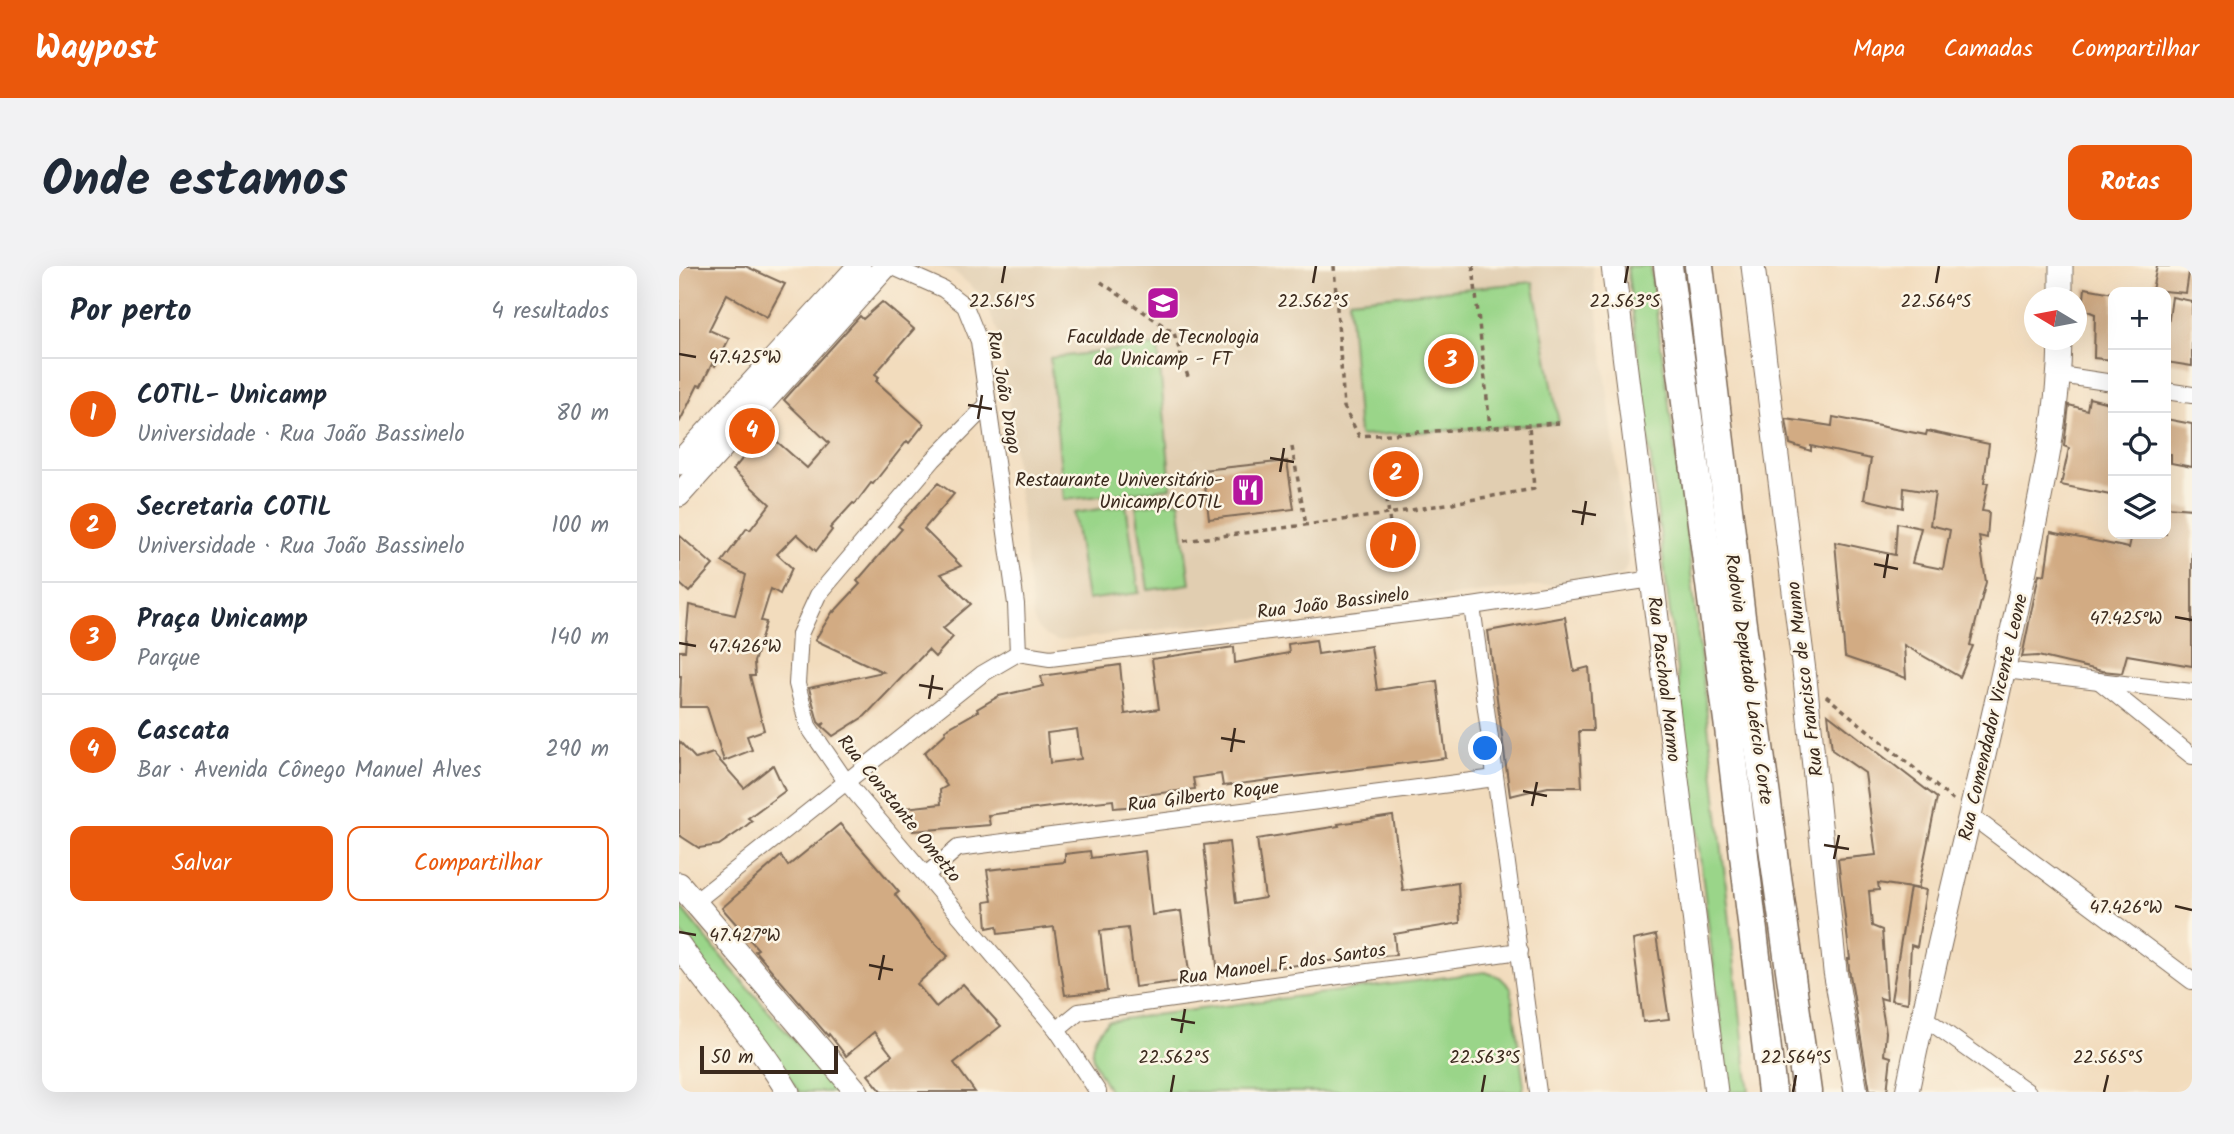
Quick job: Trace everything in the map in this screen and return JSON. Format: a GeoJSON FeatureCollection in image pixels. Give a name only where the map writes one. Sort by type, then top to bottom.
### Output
{"type":"FeatureCollection","features":[{"type":"Feature","properties":{"kind":"highway","name":"Rodovia Deputado Laércio Corte"},"geometry":{"type":"LineString","coordinates":[[1668,266],[1729,728],[1772,1092]]}},
{"type":"Feature","properties":{"kind":"highway","name":"Rodovia Deputado Laércio Corte"},"geometry":{"type":"LineString","coordinates":[[1699,266],[1742,631],[1807,1092]]}},
{"type":"Feature","properties":{"kind":"street"},"geometry":{"type":"LineString","coordinates":[[679,463],[859,266]]}},
{"type":"Feature","properties":{"kind":"street"},"geometry":{"type":"LineString","coordinates":[[679,495],[889,266]]}},
{"type":"Feature","properties":{"kind":"street","name":"Rua João Drago"},"geometry":{"type":"LineString","coordinates":[[889,266],[943,289],[965,306],[979,341],[1016,604],[1018,653]]}},
{"type":"Feature","properties":{"kind":"street","name":"Rua Paschoal Marmo"},"geometry":{"type":"LineString","coordinates":[[1613,266],[1716,1092]]}},
{"type":"Feature","properties":{"kind":"street","name":"Rua Francisco de Munno"},"geometry":{"type":"LineString","coordinates":[[1753,266],[1805,678],[1835,971],[1856,1092]]}},
{"type":"Feature","properties":{"kind":"street"},"geometry":{"type":"LineString","coordinates":[[2061,266],[2061,287]]}},
{"type":"Feature","properties":{"kind":"street","name":"Rua Comendador Vicente Leone"},"geometry":{"type":"LineString","coordinates":[[1907,1092],[1922,1016],[2005,670],[2047,460],[2060,375],[2060,350]]}},
{"type":"Feature","properties":{"kind":"street"},"geometry":{"type":"LineString","coordinates":[[2060,375],[2108,382]]}},
{"type":"Feature","properties":{"kind":"street"},"geometry":{"type":"LineString","coordinates":[[2171,392],[2192,395]]}},
{"type":"Feature","properties":{"kind":"street","name":"Rua Constante Ometto"},"geometry":{"type":"LineString","coordinates":[[988,404],[933,460],[818,595],[800,634],[797,684],[808,726],[847,783],[1057,1030],[1098,1092]]}},
{"type":"Feature","properties":{"kind":"street","name":"Rua João Bassinelo"},"geometry":{"type":"LineString","coordinates":[[1018,653],[1049,658],[1472,606],[1652,579]]}},
{"type":"Feature","properties":{"kind":"street"},"geometry":{"type":"LineString","coordinates":[[1472,606],[1538,1092]]}},
{"type":"Feature","properties":{"kind":"street"},"geometry":{"type":"LineString","coordinates":[[695,902],[982,674],[1018,653]]}},
{"type":"Feature","properties":{"kind":"street"},"geometry":{"type":"LineString","coordinates":[[2005,670],[2192,692]]}},
{"type":"Feature","properties":{"kind":"street"},"geometry":{"type":"LineString","coordinates":[[2099,681],[2192,755]]}},
{"type":"Feature","properties":{"kind":"street","name":"Rua Gilberto Roque"},"geometry":{"type":"LineString","coordinates":[[926,875],[958,848],[1495,778]]}},
{"type":"Feature","properties":{"kind":"street"},"geometry":{"type":"LineString","coordinates":[[1970,815],[2192,981]]}},
{"type":"Feature","properties":{"kind":"street"},"geometry":{"type":"LineString","coordinates":[[679,884],[857,1092]]}},
{"type":"Feature","properties":{"kind":"street"},"geometry":{"type":"LineString","coordinates":[[679,945],[771,1062],[788,1092]]}},
{"type":"Feature","properties":{"kind":"street","name":"Rua Manoel F. dos Santos"},"geometry":{"type":"LineString","coordinates":[[1057,1030],[1079,1012],[1520,951]]}},
{"type":"Feature","properties":{"kind":"street"},"geometry":{"type":"LineString","coordinates":[[1922,1016],[2028,1092]]}},
{"type":"Feature","properties":{"kind":"path"},"geometry":{"type":"LineString","coordinates":[[1334,266],[1344,407],[1359,436],[1559,423]]}},
{"type":"Feature","properties":{"kind":"path"},"geometry":{"type":"LineString","coordinates":[[1473,266],[1490,427]]}},
{"type":"Feature","properties":{"kind":"path"},"geometry":{"type":"LineString","coordinates":[[1101,282],[1174,333],[1188,377]]}},
{"type":"Feature","properties":{"kind":"path"},"geometry":{"type":"LineString","coordinates":[[1184,541],[1388,514],[1534,489],[1529,425]]}},
{"type":"Feature","properties":{"kind":"path"},"geometry":{"type":"LineString","coordinates":[[1293,447],[1306,524]]}},
{"type":"Feature","properties":{"kind":"path"},"geometry":{"type":"LineString","coordinates":[[1387,498],[1390,525]]}},
{"type":"Feature","properties":{"kind":"path"},"geometry":{"type":"LineString","coordinates":[[1805,678],[1970,815]]}},
{"type":"Feature","properties":{"kind":"shaded area"},"geometry":{"type":"Polygon","coordinates":[[[939,266],[1592,266],[1627,566],[1623,574],[1616,577],[1057,641],[1037,628],[1033,618],[1001,338],[981,295],[956,273],[939,266]]]}},
{"type":"Feature","properties":{"kind":"green space"},"geometry":{"type":"Polygon","coordinates":[[[1627,266],[1650,266],[1687,536],[1749,1092],[1729,1092],[1627,266]]]}},
{"type":"Feature","properties":{"kind":"green space"},"geometry":{"type":"Polygon","coordinates":[[[1533,282],[1559,423],[1359,436],[1349,300],[1533,282]]]}},
{"type":"Feature","properties":{"kind":"green space"},"geometry":{"type":"Polygon","coordinates":[[[1158,345],[1171,488],[1064,500],[1050,358],[1158,345]]]}},
{"type":"Feature","properties":{"kind":"green space"},"geometry":{"type":"Polygon","coordinates":[[[1179,501],[1190,584],[1148,590],[1136,506],[1179,501]]]}},
{"type":"Feature","properties":{"kind":"green space"},"geometry":{"type":"Polygon","coordinates":[[[1126,505],[1139,593],[1087,600],[1074,513],[1126,505]]]}},
{"type":"Feature","properties":{"kind":"green space"},"geometry":{"type":"Polygon","coordinates":[[[679,905],[839,1092],[799,1092],[679,931],[679,905]]]}},
{"type":"Feature","properties":{"kind":"green space"},"geometry":{"type":"Polygon","coordinates":[[[1485,972],[1500,977],[1511,988],[1524,1086],[1521,1092],[1110,1092],[1093,1056],[1094,1040],[1108,1021],[1485,972]]]}},
{"type":"Feature","properties":{"kind":"building"},"geometry":{"type":"Polygon","coordinates":[[[679,266],[745,266],[785,284],[767,317],[727,294],[709,330],[729,339],[715,366],[712,364],[701,386],[698,385],[679,423],[679,266]]]}},
{"type":"Feature","properties":{"kind":"building"},"geometry":{"type":"Polygon","coordinates":[[[2157,266],[2190,266],[2186,293],[2171,292],[2171,287],[2153,287],[2157,266]]]}},
{"type":"Feature","properties":{"kind":"building"},"geometry":{"type":"Polygon","coordinates":[[[2087,288],[2108,292],[2108,359],[2094,358],[2095,314],[2087,311],[2087,288]]]}},
{"type":"Feature","properties":{"kind":"building"},"geometry":{"type":"Polygon","coordinates":[[[2172,297],[2192,301],[2192,366],[2171,363],[2172,297]]]}},
{"type":"Feature","properties":{"kind":"building"},"geometry":{"type":"Polygon","coordinates":[[[882,302],[914,329],[875,374],[879,377],[876,381],[924,424],[855,504],[853,503],[830,528],[832,530],[816,551],[797,534],[777,554],[792,568],[780,594],[771,589],[761,621],[766,622],[754,662],[755,676],[750,676],[764,730],[747,736],[752,750],[724,761],[707,707],[680,707],[679,651],[685,651],[689,605],[735,615],[746,575],[722,562],[747,528],[750,530],[770,504],[733,470],[765,431],[807,468],[829,443],[784,400],[860,316],[863,319],[882,302]]]}},
{"type":"Feature","properties":{"kind":"building"},"geometry":{"type":"Polygon","coordinates":[[[2089,398],[2108,403],[2108,495],[2061,485],[2069,448],[2064,446],[2069,405],[2087,410],[2089,398]]]}},
{"type":"Feature","properties":{"kind":"building"},"geometry":{"type":"Polygon","coordinates":[[[1833,417],[1926,435],[1927,431],[1989,444],[1984,483],[1988,483],[1982,511],[1989,512],[1987,538],[1979,536],[1986,582],[1970,645],[1973,646],[1960,677],[1904,645],[1906,678],[1845,657],[1835,542],[1895,555],[1897,523],[1921,528],[1912,563],[1943,569],[1950,530],[1930,525],[1935,493],[1904,488],[1903,508],[1864,499],[1871,459],[1811,446],[1811,451],[1790,444],[1786,419],[1832,426],[1833,417]]]}},
{"type":"Feature","properties":{"kind":"building"},"geometry":{"type":"Polygon","coordinates":[[[2171,420],[2192,424],[2192,467],[2171,463],[2171,420]]]}},
{"type":"Feature","properties":{"kind":"building","name":"Restaurante Universitário- Unicamp/COTIL"},"geometry":{"type":"Polygon","coordinates":[[[1287,461],[1294,509],[1209,519],[1203,470],[1287,461]]]}},
{"type":"Feature","properties":{"kind":"building"},"geometry":{"type":"Polygon","coordinates":[[[938,483],[954,494],[924,529],[961,566],[941,574],[971,604],[943,628],[953,637],[935,657],[928,650],[865,716],[833,736],[822,726],[825,723],[821,725],[818,722],[809,688],[883,672],[815,640],[833,611],[860,584],[857,581],[902,529],[898,526],[938,483]]]}},
{"type":"Feature","properties":{"kind":"building"},"geometry":{"type":"Polygon","coordinates":[[[2171,507],[2192,509],[2192,666],[2127,655],[2122,673],[2038,656],[2022,657],[2039,574],[2045,575],[2051,532],[2129,548],[2131,539],[2171,539],[2171,507]]]}},
{"type":"Feature","properties":{"kind":"building"},"geometry":{"type":"Polygon","coordinates":[[[679,535],[713,565],[689,592],[679,583],[679,535]]]}},
{"type":"Feature","properties":{"kind":"building"},"geometry":{"type":"Polygon","coordinates":[[[1565,617],[1574,671],[1589,667],[1593,731],[1579,731],[1582,787],[1548,787],[1510,796],[1488,631],[1565,617]]]}},
{"type":"Feature","properties":{"kind":"building"},"geometry":{"type":"Polygon","coordinates":[[[1316,640],[1318,654],[1371,646],[1377,690],[1437,681],[1446,758],[1223,786],[1221,774],[1193,778],[1195,789],[1135,796],[1137,806],[1114,808],[1113,800],[1058,806],[988,815],[990,825],[913,831],[904,808],[941,804],[940,790],[947,786],[924,753],[946,733],[945,730],[999,696],[1043,686],[1041,676],[1120,665],[1125,714],[1159,709],[1152,659],[1234,647],[1235,663],[1289,653],[1288,644],[1316,640]],[[1077,729],[1047,733],[1050,763],[1081,759],[1077,729]]]}},
{"type":"Feature","properties":{"kind":"building"},"geometry":{"type":"Polygon","coordinates":[[[1828,714],[1937,798],[1918,889],[1878,883],[1879,890],[1869,891],[1872,926],[1882,930],[1887,1000],[1880,998],[1886,1032],[1884,1055],[1891,1057],[1887,1092],[1870,1091],[1849,969],[1838,859],[1876,855],[1865,773],[1832,750],[1828,714]]]}},
{"type":"Feature","properties":{"kind":"building"},"geometry":{"type":"Polygon","coordinates":[[[679,741],[696,759],[713,753],[744,788],[773,765],[785,791],[748,818],[752,821],[719,845],[699,848],[679,835],[679,741]]]}},
{"type":"Feature","properties":{"kind":"building"},"geometry":{"type":"Polygon","coordinates":[[[1393,816],[1403,891],[1458,883],[1460,923],[1394,934],[1396,955],[1218,975],[1204,845],[1229,842],[1236,903],[1265,898],[1257,839],[1393,816]]]}},
{"type":"Feature","properties":{"kind":"building"},"geometry":{"type":"Polygon","coordinates":[[[840,824],[899,892],[895,895],[948,956],[917,984],[936,1007],[963,984],[1001,1026],[954,1063],[975,1092],[882,1092],[868,1075],[892,1055],[874,1032],[846,1056],[755,951],[758,949],[722,908],[781,856],[788,866],[840,824]]]}},
{"type":"Feature","properties":{"kind":"building"},"geometry":{"type":"Polygon","coordinates":[[[1090,851],[1091,858],[1145,851],[1152,915],[1181,911],[1190,980],[1135,987],[1128,928],[1100,931],[1107,991],[1065,995],[1054,927],[998,934],[997,926],[987,928],[985,902],[992,901],[987,870],[1065,862],[1065,854],[1090,851]]]}},
{"type":"Feature","properties":{"kind":"building"},"geometry":{"type":"Polygon","coordinates":[[[1910,887],[1926,890],[1917,947],[1911,945],[1908,1003],[1891,1000],[1910,887]]]}},
{"type":"Feature","properties":{"kind":"building"},"geometry":{"type":"Polygon","coordinates":[[[1656,935],[1669,1019],[1643,1022],[1633,940],[1656,935]]]}},
{"type":"Feature","properties":{"kind":"place","name":"Faculdade de Tecnologia da Unicamp - FT"},"geometry":{"type":"Point","coordinates":[1163,303]}},
{"type":"Feature","properties":{"kind":"place","name":"Praça Unicamp"},"geometry":{"type":"Point","coordinates":[1451,361]}},
{"type":"Feature","properties":{"kind":"place","name":"Cascata"},"geometry":{"type":"Point","coordinates":[752,431]}},
{"type":"Feature","properties":{"kind":"place","name":"Secretaria COTIL"},"geometry":{"type":"Point","coordinates":[1396,474]}},
{"type":"Feature","properties":{"kind":"place","name":"Restaurante Universitário- Unicamp/COTIL"},"geometry":{"type":"Point","coordinates":[1248,490]}},
{"type":"Feature","properties":{"kind":"place","name":"COTIL- Unicamp"},"geometry":{"type":"Point","coordinates":[1393,545]}}]}
